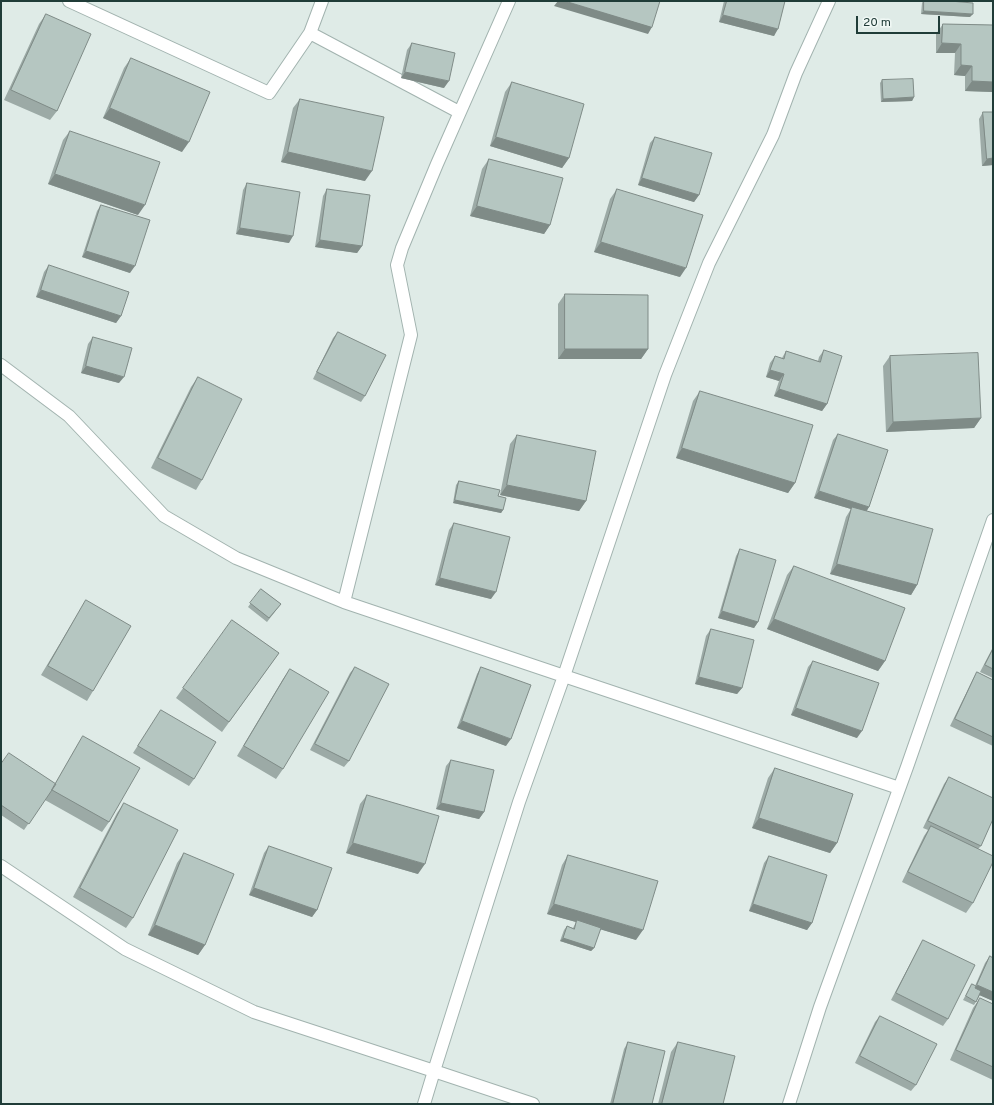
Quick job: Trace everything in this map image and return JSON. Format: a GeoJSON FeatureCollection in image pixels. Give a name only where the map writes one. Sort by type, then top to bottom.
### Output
{"type":"FeatureCollection","features":[{"type":"Feature","properties":{"kind":"street"},"geometry":{"type":"LineString","coordinates":[[69,1],[269,93],[310,33],[322,1]]}},
{"type":"Feature","properties":{"kind":"street"},"geometry":{"type":"LineString","coordinates":[[344,602],[411,335],[397,265],[402,248],[459,112],[509,1]]}},
{"type":"Feature","properties":{"kind":"street"},"geometry":{"type":"LineString","coordinates":[[424,1104],[519,802],[564,676],[665,375],[709,262],[773,135],[796,74],[829,1]]}},
{"type":"Feature","properties":{"kind":"street"},"geometry":{"type":"LineString","coordinates":[[310,33],[459,112]]}},
{"type":"Feature","properties":{"kind":"street"},"geometry":{"type":"LineString","coordinates":[[1,365],[69,416],[164,516],[236,558],[344,602],[899,788]]}},
{"type":"Feature","properties":{"kind":"street"},"geometry":{"type":"LineString","coordinates":[[789,1104],[820,1007],[993,520]]}},
{"type":"Feature","properties":{"kind":"street"},"geometry":{"type":"LineString","coordinates":[[1,866],[125,949],[254,1012],[533,1104]]}},
{"type":"Feature","properties":{"kind":"building"},"geometry":{"type":"Polygon","coordinates":[[[565,1],[660,1],[652,27],[565,1]]]}},
{"type":"Feature","properties":{"kind":"building"},"geometry":{"type":"Polygon","coordinates":[[[727,1],[785,1],[778,29],[723,15],[727,1]]]}},
{"type":"Feature","properties":{"kind":"building"},"geometry":{"type":"Polygon","coordinates":[[[924,1],[973,3],[973,14],[924,11],[924,1]]]}},
{"type":"Feature","properties":{"kind":"building"},"geometry":{"type":"Polygon","coordinates":[[[46,14],[91,34],[57,111],[11,90],[46,14]]]}},
{"type":"Feature","properties":{"kind":"building"},"geometry":{"type":"Polygon","coordinates":[[[943,24],[993,25],[993,82],[972,81],[972,66],[961,65],[961,44],[942,43],[943,24]]]}},
{"type":"Feature","properties":{"kind":"building"},"geometry":{"type":"Polygon","coordinates":[[[412,43],[455,53],[449,81],[405,72],[412,43]]]}},
{"type":"Feature","properties":{"kind":"building"},"geometry":{"type":"Polygon","coordinates":[[[131,58],[210,92],[189,142],[110,108],[131,58]]]}},
{"type":"Feature","properties":{"kind":"building"},"geometry":{"type":"Polygon","coordinates":[[[913,79],[914,97],[883,99],[882,80],[913,79]]]}},
{"type":"Feature","properties":{"kind":"building"},"geometry":{"type":"Polygon","coordinates":[[[512,82],[584,104],[569,158],[496,137],[512,82]]]}},
{"type":"Feature","properties":{"kind":"building"},"geometry":{"type":"Polygon","coordinates":[[[300,99],[384,117],[372,171],[288,152],[300,99]]]}},
{"type":"Feature","properties":{"kind":"building"},"geometry":{"type":"Polygon","coordinates":[[[983,112],[993,112],[993,158],[987,159],[983,112]]]}},
{"type":"Feature","properties":{"kind":"building"},"geometry":{"type":"Polygon","coordinates":[[[70,131],[160,162],[145,205],[55,174],[70,131]]]}},
{"type":"Feature","properties":{"kind":"building"},"geometry":{"type":"Polygon","coordinates":[[[655,137],[712,153],[699,195],[642,178],[655,137]]]}},
{"type":"Feature","properties":{"kind":"building"},"geometry":{"type":"Polygon","coordinates":[[[489,159],[563,178],[550,225],[477,206],[489,159]]]}},
{"type":"Feature","properties":{"kind":"building"},"geometry":{"type":"Polygon","coordinates":[[[247,183],[300,192],[293,236],[240,228],[247,183]]]}},
{"type":"Feature","properties":{"kind":"building"},"geometry":{"type":"Polygon","coordinates":[[[327,189],[370,195],[362,246],[320,240],[327,189]]]}},
{"type":"Feature","properties":{"kind":"building"},"geometry":{"type":"Polygon","coordinates":[[[617,189],[703,215],[686,268],[601,242],[617,189]]]}},
{"type":"Feature","properties":{"kind":"building"},"geometry":{"type":"Polygon","coordinates":[[[101,205],[150,220],[135,266],[86,251],[101,205]]]}},
{"type":"Feature","properties":{"kind":"building"},"geometry":{"type":"Polygon","coordinates":[[[49,265],[129,292],[121,316],[41,290],[49,265]]]}},
{"type":"Feature","properties":{"kind":"building"},"geometry":{"type":"Polygon","coordinates":[[[565,294],[648,295],[648,349],[565,349],[565,294]]]}},
{"type":"Feature","properties":{"kind":"building"},"geometry":{"type":"Polygon","coordinates":[[[338,332],[386,355],[365,396],[317,372],[338,332]]]}},
{"type":"Feature","properties":{"kind":"building"},"geometry":{"type":"Polygon","coordinates":[[[93,337],[132,348],[124,377],[86,366],[93,337]]]}},
{"type":"Feature","properties":{"kind":"building"},"geometry":{"type":"Polygon","coordinates":[[[824,350],[842,356],[827,404],[779,389],[784,374],[770,370],[775,356],[784,359],[786,351],[820,362],[824,350]]]}},
{"type":"Feature","properties":{"kind":"building"},"geometry":{"type":"Polygon","coordinates":[[[978,353],[981,418],[893,422],[890,356],[978,353]]]}},
{"type":"Feature","properties":{"kind":"building"},"geometry":{"type":"Polygon","coordinates":[[[198,377],[242,399],[202,480],[158,458],[198,377]]]}},
{"type":"Feature","properties":{"kind":"building"},"geometry":{"type":"Polygon","coordinates":[[[700,391],[813,425],[795,483],[682,448],[700,391]]]}},
{"type":"Feature","properties":{"kind":"building"},"geometry":{"type":"Polygon","coordinates":[[[838,434],[888,450],[869,507],[819,491],[838,434]]]}},
{"type":"Feature","properties":{"kind":"building"},"geometry":{"type":"Polygon","coordinates":[[[517,435],[596,451],[586,501],[507,485],[517,435]]]}},
{"type":"Feature","properties":{"kind":"building"},"geometry":{"type":"Polygon","coordinates":[[[459,481],[500,490],[498,496],[506,498],[503,510],[455,500],[459,481]]]}},
{"type":"Feature","properties":{"kind":"building"},"geometry":{"type":"Polygon","coordinates":[[[852,507],[933,529],[917,585],[837,564],[852,507]]]}},
{"type":"Feature","properties":{"kind":"building"},"geometry":{"type":"Polygon","coordinates":[[[454,523],[510,537],[496,592],[440,578],[454,523]]]}},
{"type":"Feature","properties":{"kind":"building"},"geometry":{"type":"Polygon","coordinates":[[[740,549],[776,560],[758,622],[722,611],[740,549]]]}},
{"type":"Feature","properties":{"kind":"building"},"geometry":{"type":"Polygon","coordinates":[[[794,566],[905,608],[885,661],[774,619],[794,566]]]}},
{"type":"Feature","properties":{"kind":"building"},"geometry":{"type":"Polygon","coordinates":[[[261,589],[281,604],[269,618],[250,603],[261,589]]]}},
{"type":"Feature","properties":{"kind":"building"},"geometry":{"type":"Polygon","coordinates":[[[86,600],[131,626],[93,691],[48,666],[86,600]]]}},
{"type":"Feature","properties":{"kind":"building"},"geometry":{"type":"Polygon","coordinates":[[[232,620],[279,653],[229,722],[183,688],[232,620]]]}},
{"type":"Feature","properties":{"kind":"building"},"geometry":{"type":"Polygon","coordinates":[[[711,629],[754,640],[742,688],[699,677],[711,629]]]}},
{"type":"Feature","properties":{"kind":"building"},"geometry":{"type":"Polygon","coordinates":[[[993,649],[993,669],[985,665],[993,649]]]}},
{"type":"Feature","properties":{"kind":"building"},"geometry":{"type":"Polygon","coordinates":[[[813,661],[879,683],[862,731],[796,708],[813,661]]]}},
{"type":"Feature","properties":{"kind":"building"},"geometry":{"type":"Polygon","coordinates":[[[355,667],[389,684],[349,761],[315,744],[355,667]]]}},
{"type":"Feature","properties":{"kind":"building"},"geometry":{"type":"Polygon","coordinates":[[[481,667],[531,685],[511,739],[462,721],[481,667]]]}},
{"type":"Feature","properties":{"kind":"building"},"geometry":{"type":"Polygon","coordinates":[[[290,669],[329,692],[283,769],[244,746],[290,669]]]}},
{"type":"Feature","properties":{"kind":"building"},"geometry":{"type":"Polygon","coordinates":[[[977,672],[993,680],[993,737],[955,719],[977,672]]]}},
{"type":"Feature","properties":{"kind":"building"},"geometry":{"type":"Polygon","coordinates":[[[161,710],[216,742],[194,779],[138,746],[161,710]]]}},
{"type":"Feature","properties":{"kind":"building"},"geometry":{"type":"Polygon","coordinates":[[[83,736],[140,768],[109,822],[52,790],[83,736]]]}},
{"type":"Feature","properties":{"kind":"building"},"geometry":{"type":"Polygon","coordinates":[[[9,753],[56,784],[29,824],[1,805],[1,764],[9,753]]]}},
{"type":"Feature","properties":{"kind":"building"},"geometry":{"type":"Polygon","coordinates":[[[451,760],[494,770],[484,812],[441,803],[451,760]]]}},
{"type":"Feature","properties":{"kind":"building"},"geometry":{"type":"Polygon","coordinates":[[[775,768],[853,794],[837,843],[759,818],[775,768]]]}},
{"type":"Feature","properties":{"kind":"building"},"geometry":{"type":"Polygon","coordinates":[[[949,777],[993,798],[993,819],[981,846],[928,821],[949,777]]]}},
{"type":"Feature","properties":{"kind":"building"},"geometry":{"type":"Polygon","coordinates":[[[367,795],[439,816],[425,864],[353,843],[367,795]]]}},
{"type":"Feature","properties":{"kind":"building"},"geometry":{"type":"Polygon","coordinates":[[[124,803],[178,830],[133,918],[80,888],[124,803]]]}},
{"type":"Feature","properties":{"kind":"building"},"geometry":{"type":"Polygon","coordinates":[[[931,826],[993,856],[993,862],[973,903],[908,872],[931,826]]]}},
{"type":"Feature","properties":{"kind":"building"},"geometry":{"type":"Polygon","coordinates":[[[269,846],[332,868],[317,910],[254,888],[269,846]]]}},
{"type":"Feature","properties":{"kind":"building"},"geometry":{"type":"Polygon","coordinates":[[[184,853],[234,874],[205,945],[155,925],[184,853]]]}},
{"type":"Feature","properties":{"kind":"building"},"geometry":{"type":"Polygon","coordinates":[[[568,855],[658,881],[643,930],[554,904],[568,855]]]}},
{"type":"Feature","properties":{"kind":"building"},"geometry":{"type":"Polygon","coordinates":[[[769,856],[827,875],[812,923],[753,904],[769,856]]]}},
{"type":"Feature","properties":{"kind":"building"},"geometry":{"type":"Polygon","coordinates":[[[577,920],[601,928],[594,948],[563,938],[567,926],[574,929],[577,920]]]}},
{"type":"Feature","properties":{"kind":"building"},"geometry":{"type":"Polygon","coordinates":[[[923,940],[975,965],[948,1019],[896,993],[923,940]]]}},
{"type":"Feature","properties":{"kind":"building"},"geometry":{"type":"Polygon","coordinates":[[[990,956],[993,958],[993,992],[977,985],[990,956]]]}},
{"type":"Feature","properties":{"kind":"building"},"geometry":{"type":"Polygon","coordinates":[[[972,984],[976,986],[975,988],[981,991],[976,1002],[966,996],[972,984]]]}},
{"type":"Feature","properties":{"kind":"building"},"geometry":{"type":"Polygon","coordinates":[[[980,998],[993,1004],[993,1067],[956,1050],[980,998]]]}},
{"type":"Feature","properties":{"kind":"building"},"geometry":{"type":"Polygon","coordinates":[[[880,1016],[937,1044],[916,1085],[860,1056],[880,1016]]]}},
{"type":"Feature","properties":{"kind":"building"},"geometry":{"type":"Polygon","coordinates":[[[628,1042],[665,1051],[652,1104],[613,1104],[628,1042]]]}},
{"type":"Feature","properties":{"kind":"building"},"geometry":{"type":"Polygon","coordinates":[[[678,1042],[735,1056],[723,1104],[662,1104],[678,1042]]]}}]}
